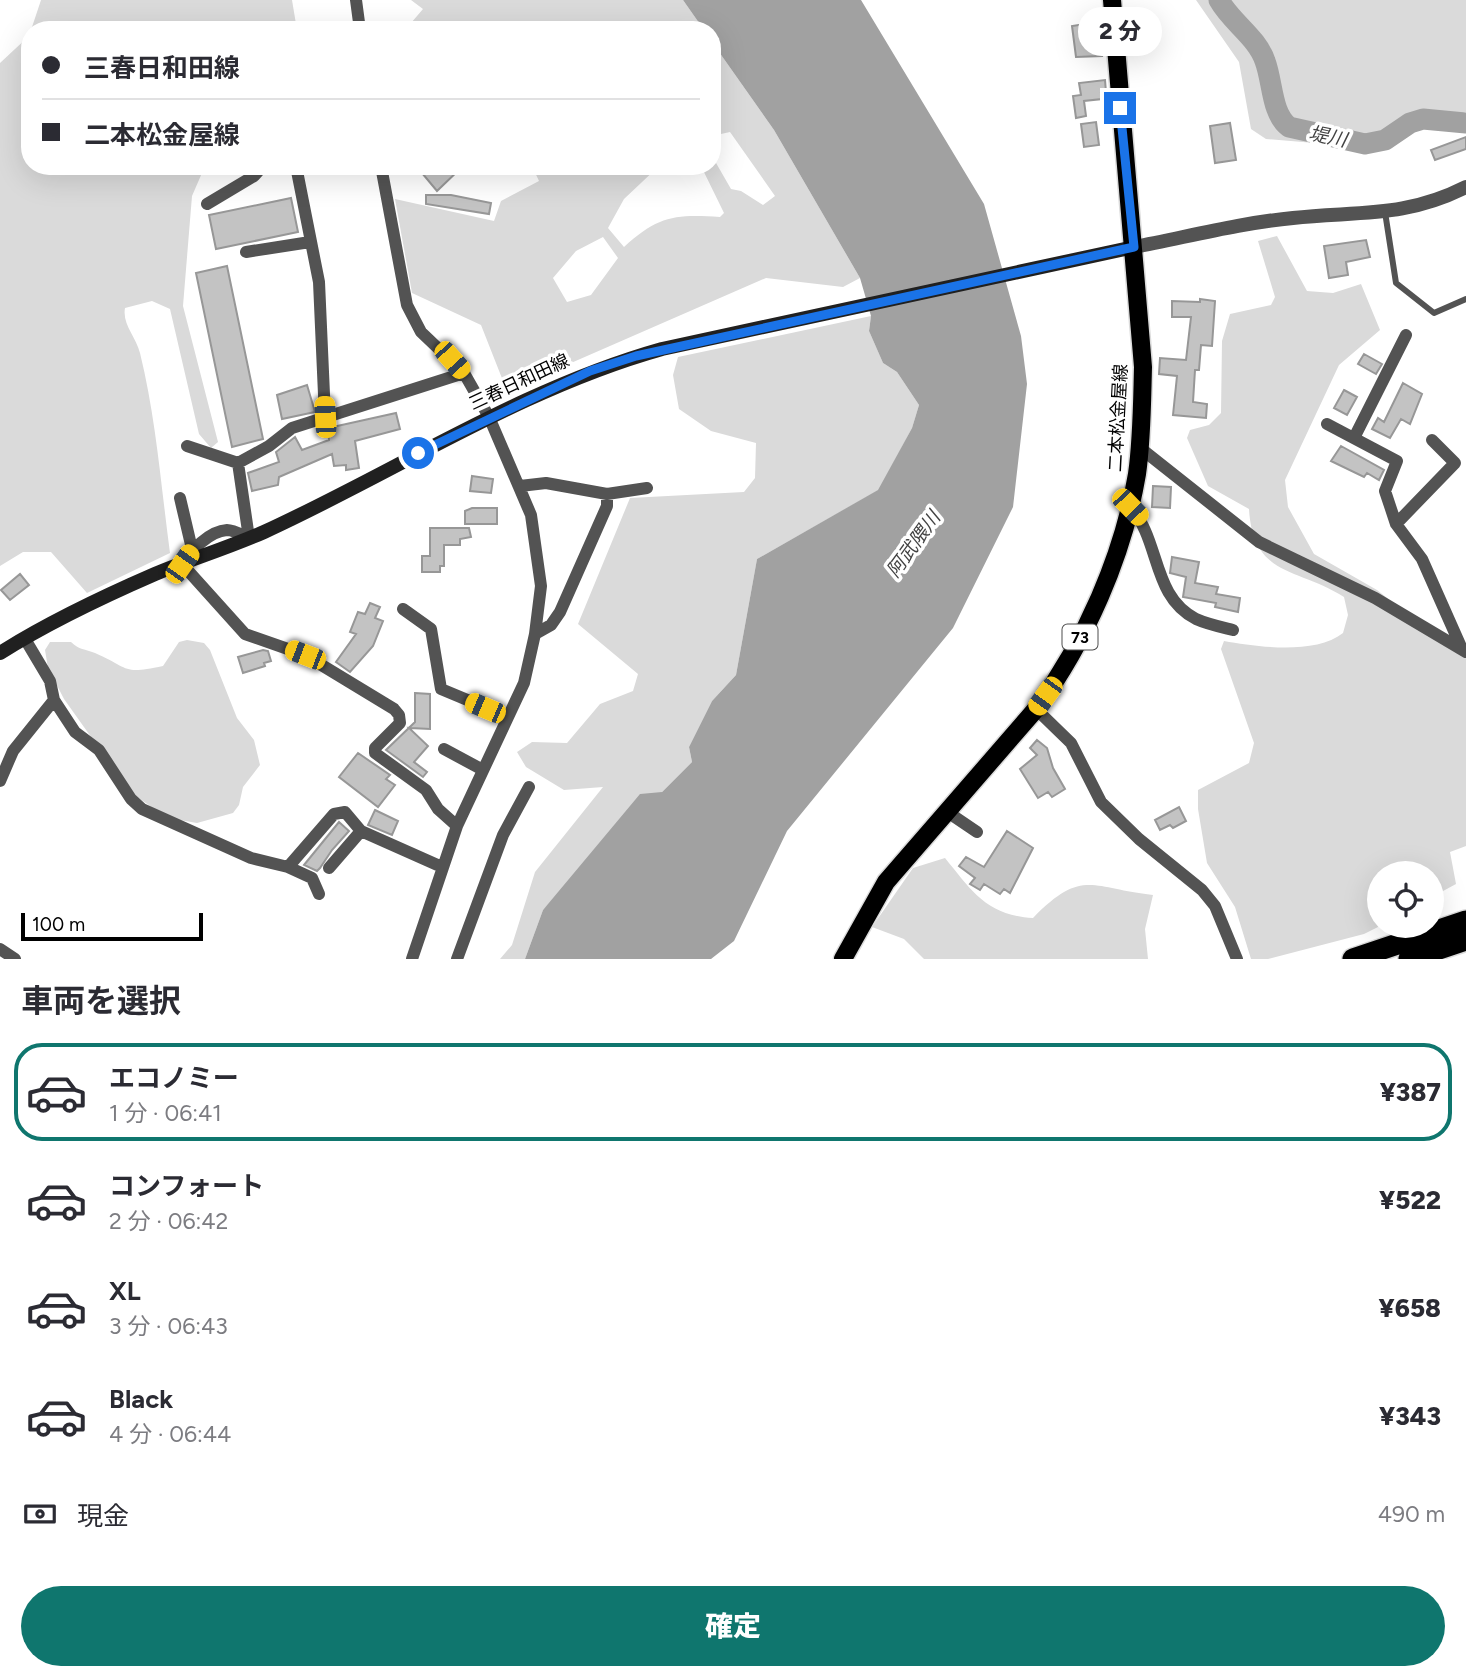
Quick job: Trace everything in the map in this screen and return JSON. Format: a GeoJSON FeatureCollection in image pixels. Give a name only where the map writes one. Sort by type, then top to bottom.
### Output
{"type":"FeatureCollection","features":[{"type":"Feature","properties":{"kind":"highway"},"geometry":{"type":"LineString","coordinates":[[1353,959],[1466,921]]}},
{"type":"Feature","properties":{"kind":"highway"},"geometry":{"type":"LineString","coordinates":[[1409,959],[1466,940]]}},
{"type":"Feature","properties":{"kind":"main road","name":"二本松金屋線"},"geometry":{"type":"LineString","coordinates":[[843,959],[887,882],[1036,709],[1076,647],[1102,587],[1130,507],[1139,447],[1143,367],[1112,0]]}},
{"type":"Feature","properties":{"kind":"main road","name":"三春日和田線"},"geometry":{"type":"LineString","coordinates":[[0,653],[86,606],[249,538],[489,417],[590,371],[636,356],[1134,247]]}},
{"type":"Feature","properties":{"kind":"street"},"geometry":{"type":"LineString","coordinates":[[356,0],[359,21]]}},
{"type":"Feature","properties":{"kind":"street"},"geometry":{"type":"LineString","coordinates":[[207,204],[255,175]]}},
{"type":"Feature","properties":{"kind":"street"},"geometry":{"type":"LineString","coordinates":[[298,175],[319,282],[325,417]]}},
{"type":"Feature","properties":{"kind":"street"},"geometry":{"type":"LineString","coordinates":[[384,175],[407,305],[421,332],[464,373],[489,417],[520,486],[534,531],[541,586],[535,634],[524,683],[457,826],[412,959]]}},
{"type":"Feature","properties":{"kind":"street"},"geometry":{"type":"LineString","coordinates":[[1134,247],[1293,218],[1385,212],[1436,202],[1466,187]]}},
{"type":"Feature","properties":{"kind":"street"},"geometry":{"type":"LineString","coordinates":[[246,252],[310,242]]}},
{"type":"Feature","properties":{"kind":"street"},"geometry":{"type":"LineString","coordinates":[[1354,439],[1406,335]]}},
{"type":"Feature","properties":{"kind":"street"},"geometry":{"type":"LineString","coordinates":[[238,463],[292,428],[464,373]]}},
{"type":"Feature","properties":{"kind":"street"},"geometry":{"type":"LineString","coordinates":[[1327,424],[1396,461],[1385,491],[1396,524],[1422,559],[1464,651]]}},
{"type":"Feature","properties":{"kind":"street"},"geometry":{"type":"LineString","coordinates":[[1396,524],[1455,463],[1432,440]]}},
{"type":"Feature","properties":{"kind":"street"},"geometry":{"type":"LineString","coordinates":[[187,446],[238,463]]}},
{"type":"Feature","properties":{"kind":"street"},"geometry":{"type":"LineString","coordinates":[[1139,447],[1259,542],[1375,598],[1464,651]]}},
{"type":"Feature","properties":{"kind":"street"},"geometry":{"type":"LineString","coordinates":[[238,463],[249,538],[227,530],[192,550],[182,564],[245,634],[305,655],[394,709],[399,715],[400,723],[375,748],[375,753],[426,790],[439,809],[457,826]]}},
{"type":"Feature","properties":{"kind":"street"},"geometry":{"type":"LineString","coordinates":[[520,486],[546,483],[607,494],[647,488]]}},
{"type":"Feature","properties":{"kind":"street"},"geometry":{"type":"LineString","coordinates":[[535,634],[551,625],[560,612],[607,506],[607,494]]}},
{"type":"Feature","properties":{"kind":"street"},"geometry":{"type":"LineString","coordinates":[[180,498],[192,550]]}},
{"type":"Feature","properties":{"kind":"street"},"geometry":{"type":"LineString","coordinates":[[1130,507],[1146,529],[1162,581],[1170,596],[1197,619],[1233,630]]}},
{"type":"Feature","properties":{"kind":"street"},"geometry":{"type":"LineString","coordinates":[[403,609],[431,629],[441,689],[508,718]]}},
{"type":"Feature","properties":{"kind":"street"},"geometry":{"type":"LineString","coordinates":[[25,639],[50,681],[54,700],[75,732],[99,750],[131,799],[142,808],[251,858],[288,867],[312,878],[319,894]]}},
{"type":"Feature","properties":{"kind":"street"},"geometry":{"type":"LineString","coordinates":[[0,780],[13,751],[54,700]]}},
{"type":"Feature","properties":{"kind":"street"},"geometry":{"type":"LineString","coordinates":[[1036,709],[1071,743],[1101,802],[1139,839],[1202,890],[1215,906],[1237,959]]}},
{"type":"Feature","properties":{"kind":"street"},"geometry":{"type":"LineString","coordinates":[[444,749],[483,770]]}},
{"type":"Feature","properties":{"kind":"street"},"geometry":{"type":"LineString","coordinates":[[457,959],[502,835],[529,788]]}},
{"type":"Feature","properties":{"kind":"street"},"geometry":{"type":"LineString","coordinates":[[946,811],[977,832]]}},
{"type":"Feature","properties":{"kind":"street"},"geometry":{"type":"LineString","coordinates":[[288,867],[334,814],[345,812],[361,831],[442,867]]}},
{"type":"Feature","properties":{"kind":"street"},"geometry":{"type":"LineString","coordinates":[[329,868],[361,831]]}},
{"type":"Feature","properties":{"kind":"street"},"geometry":{"type":"LineString","coordinates":[[0,949],[15,959]]}},
{"type":"Feature","properties":{"kind":"lane"},"geometry":{"type":"LineString","coordinates":[[1385,212],[1396,283],[1434,313],[1466,299]]}},
{"type":"Feature","properties":{"kind":"shaded area"},"geometry":{"type":"Polygon","coordinates":[[[41,0],[292,0],[296,21],[34,21],[41,0]]]}},
{"type":"Feature","properties":{"kind":"shaded area"},"geometry":{"type":"Polygon","coordinates":[[[411,0],[683,0],[698,21],[413,21],[423,9],[411,0]]]}},
{"type":"Feature","properties":{"kind":"shaded area"},"geometry":{"type":"Polygon","coordinates":[[[1196,0],[1466,0],[1466,112],[1362,147],[1266,139],[1251,129],[1239,62],[1196,0]]]}},
{"type":"Feature","properties":{"kind":"shaded area"},"geometry":{"type":"Polygon","coordinates":[[[21,43],[21,175],[201,175],[192,196],[183,306],[218,442],[211,448],[199,434],[170,309],[152,301],[125,308],[127,325],[140,353],[150,402],[170,553],[87,593],[51,552],[23,552],[0,566],[0,63],[21,43]]]}},
{"type":"Feature","properties":{"kind":"shaded area"},"geometry":{"type":"Polygon","coordinates":[[[721,55],[774,130],[860,278],[843,287],[766,278],[507,391],[481,325],[412,293],[395,199],[494,221],[501,201],[539,181],[536,175],[649,175],[624,199],[608,228],[624,247],[647,229],[668,219],[691,216],[720,217],[724,213],[705,175],[721,175],[721,172],[731,189],[741,191],[763,205],[775,196],[730,132],[721,134],[721,55]],[[603,237],[576,251],[553,278],[567,302],[591,295],[618,258],[603,237]]]}},
{"type":"Feature","properties":{"kind":"shaded area"},"geometry":{"type":"Polygon","coordinates":[[[1277,236],[1307,291],[1333,293],[1361,284],[1380,330],[1339,365],[1285,480],[1288,507],[1314,554],[1377,590],[1454,651],[1466,644],[1466,846],[1450,852],[1456,884],[1444,890],[1444,861],[1367,861],[1367,932],[1268,959],[1251,959],[1235,907],[1207,863],[1198,809],[1198,790],[1249,763],[1254,743],[1221,649],[1224,641],[1285,648],[1317,644],[1343,633],[1348,615],[1344,597],[1281,568],[1269,559],[1259,548],[1252,531],[1249,509],[1208,486],[1187,438],[1190,430],[1209,425],[1221,413],[1222,341],[1230,314],[1271,305],[1275,297],[1258,241],[1277,236]]]}},
{"type":"Feature","properties":{"kind":"shaded area"},"geometry":{"type":"Polygon","coordinates":[[[871,316],[869,331],[883,363],[897,372],[919,405],[912,428],[879,490],[757,559],[736,675],[712,701],[689,747],[692,762],[543,910],[525,959],[500,959],[512,945],[535,872],[603,787],[564,790],[526,767],[517,752],[532,742],[567,743],[600,704],[633,691],[638,674],[578,624],[630,498],[744,492],[755,478],[756,443],[711,431],[679,409],[673,375],[678,357],[871,316]]]}},
{"type":"Feature","properties":{"kind":"shaded area"},"geometry":{"type":"Polygon","coordinates":[[[187,640],[204,643],[210,650],[237,718],[254,740],[260,765],[243,787],[239,805],[233,813],[197,823],[168,818],[131,793],[64,699],[48,668],[45,650],[50,642],[71,642],[126,668],[140,670],[163,666],[179,642],[187,640]]]}},
{"type":"Feature","properties":{"kind":"shaded area"},"geometry":{"type":"Polygon","coordinates":[[[945,858],[972,891],[992,906],[1017,916],[1033,918],[1064,892],[1089,885],[1153,895],[1145,929],[1148,959],[924,959],[904,939],[872,927],[913,868],[945,858]]]}},
{"type":"Feature","properties":{"kind":"water","name":"阿武隈川"},"geometry":{"type":"Polygon","coordinates":[[[683,0],[861,0],[984,204],[1021,336],[1027,384],[1013,507],[953,628],[787,831],[734,941],[711,959],[525,959],[543,910],[640,794],[662,792],[692,762],[689,747],[712,701],[736,675],[757,559],[878,490],[912,428],[919,405],[897,372],[883,363],[869,331],[871,316],[860,278],[774,130],[721,55],[721,21],[698,21],[683,0]]]}},
{"type":"Feature","properties":{"kind":"building"},"geometry":{"type":"Polygon","coordinates":[[[1092,23],[1094,38],[1099,37],[1102,56],[1076,57],[1072,26],[1092,23]]]}},
{"type":"Feature","properties":{"kind":"building"},"geometry":{"type":"Polygon","coordinates":[[[1105,80],[1106,92],[1101,93],[1102,99],[1084,101],[1086,116],[1076,118],[1073,96],[1081,95],[1079,83],[1105,80]]]}},
{"type":"Feature","properties":{"kind":"building"},"geometry":{"type":"Polygon","coordinates":[[[1096,122],[1099,145],[1084,147],[1081,124],[1096,122]]]}},
{"type":"Feature","properties":{"kind":"building"},"geometry":{"type":"Polygon","coordinates":[[[1230,123],[1236,160],[1215,163],[1210,126],[1230,123]]]}},
{"type":"Feature","properties":{"kind":"building"},"geometry":{"type":"Polygon","coordinates":[[[1466,137],[1466,149],[1435,160],[1431,150],[1466,137]]]}},
{"type":"Feature","properties":{"kind":"building"},"geometry":{"type":"Polygon","coordinates":[[[424,175],[454,175],[437,191],[424,175]]]}},
{"type":"Feature","properties":{"kind":"building"},"geometry":{"type":"Polygon","coordinates":[[[426,195],[451,195],[491,203],[489,214],[426,204],[426,195]]]}},
{"type":"Feature","properties":{"kind":"building"},"geometry":{"type":"Polygon","coordinates":[[[291,198],[298,232],[216,249],[209,215],[291,198]]]}},
{"type":"Feature","properties":{"kind":"building"},"geometry":{"type":"Polygon","coordinates":[[[1366,240],[1370,257],[1346,262],[1348,275],[1329,278],[1324,246],[1366,240]]]}},
{"type":"Feature","properties":{"kind":"building"},"geometry":{"type":"Polygon","coordinates":[[[227,266],[263,439],[232,447],[196,273],[227,266]]]}},
{"type":"Feature","properties":{"kind":"building"},"geometry":{"type":"Polygon","coordinates":[[[1200,299],[1215,301],[1212,346],[1201,345],[1199,370],[1195,370],[1193,402],[1207,404],[1206,418],[1173,415],[1177,376],[1159,374],[1160,358],[1186,360],[1191,317],[1172,317],[1172,301],[1200,302],[1200,299]]]}},
{"type":"Feature","properties":{"kind":"building"},"geometry":{"type":"Polygon","coordinates":[[[1364,354],[1382,364],[1376,374],[1358,364],[1364,354]]]}},
{"type":"Feature","properties":{"kind":"building"},"geometry":{"type":"Polygon","coordinates":[[[1403,383],[1422,394],[1410,424],[1401,419],[1390,438],[1372,429],[1378,418],[1384,422],[1403,383]]]}},
{"type":"Feature","properties":{"kind":"building"},"geometry":{"type":"Polygon","coordinates":[[[307,385],[315,412],[282,419],[277,395],[307,385]]]}},
{"type":"Feature","properties":{"kind":"building"},"geometry":{"type":"Polygon","coordinates":[[[1344,390],[1357,397],[1347,415],[1334,408],[1344,390]]]}},
{"type":"Feature","properties":{"kind":"building"},"geometry":{"type":"Polygon","coordinates":[[[396,413],[400,429],[355,441],[359,468],[346,470],[346,465],[334,466],[332,454],[279,477],[278,485],[252,491],[248,473],[279,462],[276,452],[295,437],[302,450],[329,440],[328,428],[396,413]]]}},
{"type":"Feature","properties":{"kind":"building"},"geometry":{"type":"Polygon","coordinates":[[[1341,446],[1384,470],[1379,480],[1367,473],[1364,477],[1331,461],[1341,446]]]}},
{"type":"Feature","properties":{"kind":"building"},"geometry":{"type":"Polygon","coordinates":[[[472,476],[493,479],[491,493],[470,491],[472,476]]]}},
{"type":"Feature","properties":{"kind":"building"},"geometry":{"type":"Polygon","coordinates":[[[1153,486],[1171,487],[1170,508],[1152,507],[1153,486]]]}},
{"type":"Feature","properties":{"kind":"building"},"geometry":{"type":"Polygon","coordinates":[[[472,508],[497,508],[497,524],[465,524],[465,511],[472,508]]]}},
{"type":"Feature","properties":{"kind":"building"},"geometry":{"type":"Polygon","coordinates":[[[430,528],[469,528],[471,537],[460,539],[460,545],[444,545],[444,566],[440,566],[440,572],[422,572],[422,556],[430,556],[430,528]]]}},
{"type":"Feature","properties":{"kind":"building"},"geometry":{"type":"Polygon","coordinates":[[[1172,557],[1199,562],[1195,583],[1218,587],[1216,594],[1240,598],[1238,612],[1215,607],[1216,603],[1183,597],[1186,577],[1170,573],[1172,557]]]}},
{"type":"Feature","properties":{"kind":"building"},"geometry":{"type":"Polygon","coordinates":[[[20,574],[29,585],[10,600],[1,590],[20,574]]]}},
{"type":"Feature","properties":{"kind":"building"},"geometry":{"type":"Polygon","coordinates":[[[370,603],[380,607],[375,618],[383,621],[373,646],[350,672],[336,662],[356,634],[350,632],[358,612],[365,614],[370,603]]]}},
{"type":"Feature","properties":{"kind":"building"},"geometry":{"type":"Polygon","coordinates":[[[268,651],[271,661],[264,663],[265,666],[243,673],[238,657],[268,651]]]}},
{"type":"Feature","properties":{"kind":"building"},"geometry":{"type":"Polygon","coordinates":[[[415,693],[430,694],[430,729],[409,728],[428,746],[414,762],[427,772],[423,777],[386,750],[415,722],[415,693]]]}},
{"type":"Feature","properties":{"kind":"building"},"geometry":{"type":"Polygon","coordinates":[[[1037,740],[1047,748],[1053,768],[1065,789],[1052,797],[1048,792],[1038,798],[1020,769],[1037,755],[1030,748],[1037,740]]]}},
{"type":"Feature","properties":{"kind":"building"},"geometry":{"type":"Polygon","coordinates":[[[358,753],[390,775],[386,779],[395,785],[378,807],[339,777],[358,753]]]}},
{"type":"Feature","properties":{"kind":"building"},"geometry":{"type":"Polygon","coordinates":[[[1179,807],[1186,821],[1173,828],[1170,825],[1160,830],[1155,820],[1179,807]]]}},
{"type":"Feature","properties":{"kind":"building"},"geometry":{"type":"Polygon","coordinates":[[[375,810],[398,821],[392,835],[368,825],[375,810]]]}},
{"type":"Feature","properties":{"kind":"building"},"geometry":{"type":"Polygon","coordinates":[[[339,822],[349,831],[320,868],[317,871],[304,865],[339,822]]]}},
{"type":"Feature","properties":{"kind":"building"},"geometry":{"type":"Polygon","coordinates":[[[1007,831],[1033,848],[1010,893],[1004,889],[1000,894],[984,884],[980,890],[970,884],[975,878],[959,866],[966,857],[984,867],[1007,831]]]}},
{"type":"Feature","properties":{"kind":"waterway","name":"堤川"},"geometry":{"type":"LineString","coordinates":[[1219,0],[1261,52],[1268,69],[1276,106],[1289,127],[1365,144],[1385,140],[1410,123],[1423,119],[1466,123]]}},
{"type":"Feature","properties":{"kind":"route"},"geometry":{"type":"LineString","coordinates":[[418,453],[590,371],[636,356],[1134,247],[1120,108]]}}]}
